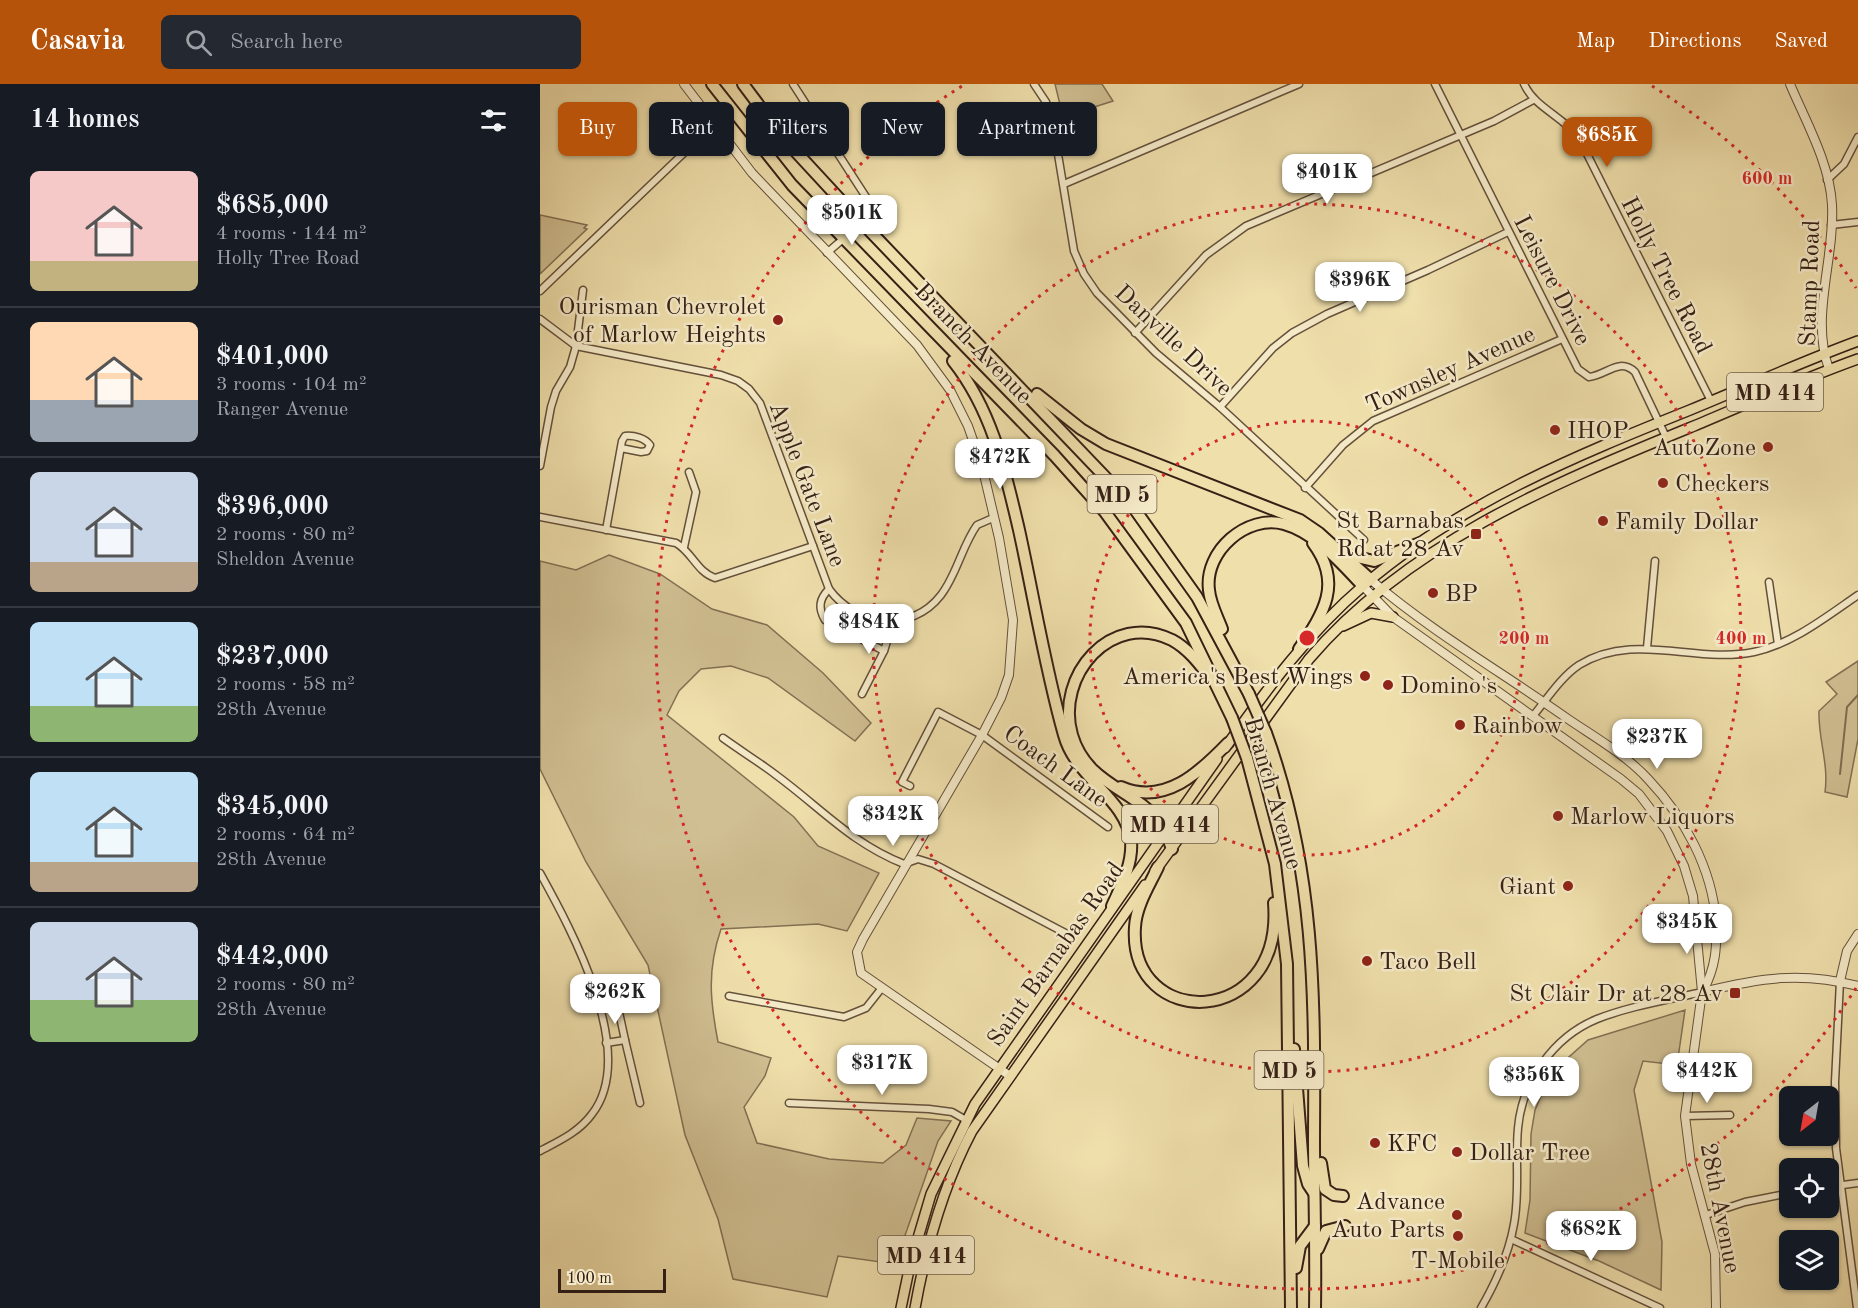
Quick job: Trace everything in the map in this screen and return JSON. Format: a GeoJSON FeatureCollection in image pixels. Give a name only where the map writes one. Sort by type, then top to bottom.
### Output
{"type":"FeatureCollection","features":[{"type":"Feature","properties":{"kind":"highway","name":"Branch Avenue"},"geometry":{"type":"LineString","coordinates":[[712,84],[792,185],[921,321],[1055,456],[1112,520],[1186,623],[1223,698],[1247,758],[1281,897],[1289,1010],[1292,1308]]}},
{"type":"Feature","properties":{"kind":"highway","name":"Branch Avenue"},"geometry":{"type":"LineString","coordinates":[[743,84],[785,140],[1131,504],[1197,597],[1240,674],[1266,733],[1288,804],[1307,906],[1313,971],[1315,1308]]}},
{"type":"Feature","properties":{"kind":"highway"},"geometry":{"type":"LineString","coordinates":[[921,321],[961,371],[994,433],[1008,483],[1064,736],[1080,769],[1117,808],[1128,829],[1131,842],[1127,872],[1112,906]]}},
{"type":"Feature","properties":{"kind":"highway"},"geometry":{"type":"LineString","coordinates":[[974,338],[1051,407],[1106,444],[1300,520],[1339,551],[1367,583]]}},
{"type":"Feature","properties":{"kind":"highway"},"geometry":{"type":"LineString","coordinates":[[1240,674],[1208,588],[1216,559],[1236,533],[1252,526],[1269,523],[1283,524],[1303,532],[1367,583]]}},
{"type":"Feature","properties":{"kind":"highway"},"geometry":{"type":"LineString","coordinates":[[1299,649],[1322,613],[1329,591],[1326,567],[1315,545],[1303,532]]}},
{"type":"Feature","properties":{"kind":"highway"},"geometry":{"type":"LineString","coordinates":[[1339,551],[1359,559],[1374,561],[1420,543]]}},
{"type":"Feature","properties":{"kind":"highway"},"geometry":{"type":"LineString","coordinates":[[1172,849],[1159,820],[1101,778],[1081,756],[1069,722],[1069,705],[1080,670],[1090,655],[1102,644],[1137,633],[1157,635],[1173,641],[1196,661],[1223,698]]}},
{"type":"Feature","properties":{"kind":"highway"},"geometry":{"type":"LineString","coordinates":[[1101,778],[1128,791],[1146,793],[1165,790],[1192,778],[1228,743]]}},
{"type":"Feature","properties":{"kind":"highway"},"geometry":{"type":"LineString","coordinates":[[1158,867],[1138,908],[1135,927],[1137,953],[1144,969],[1161,988],[1184,1000],[1205,1003],[1221,1000],[1251,983],[1268,954],[1275,912],[1266,850],[1267,834]]}},
{"type":"Feature","properties":{"kind":"highway"},"geometry":{"type":"LineString","coordinates":[[1289,1010],[1297,1066],[1303,1166],[1308,1184],[1314,1193]]}},
{"type":"Feature","properties":{"kind":"highway"},"geometry":{"type":"LineString","coordinates":[[1314,1097],[1323,1184],[1325,1189],[1334,1195],[1343,1196]]}},
{"type":"Feature","properties":{"kind":"highway"},"geometry":{"type":"LineString","coordinates":[[1292,1308],[1298,1252],[1303,1240],[1315,1226]]}},
{"type":"Feature","properties":{"kind":"highway"},"geometry":{"type":"LineString","coordinates":[[1316,1255],[1326,1231],[1345,1226]]}},
{"type":"Feature","properties":{"kind":"main road","name":"Saint Barnabas Road"},"geometry":{"type":"LineString","coordinates":[[901,1308],[910,1265],[931,1194],[966,1120],[999,1068],[1246,716],[1299,649],[1367,583],[1420,543],[1510,489],[1580,454],[1823,353],[1858,341]]}},
{"type":"Feature","properties":{"kind":"main road","name":"Saint Barnabas Road"},"geometry":{"type":"LineString","coordinates":[[915,1308],[933,1229],[955,1168],[972,1131],[1302,667],[1333,631],[1381,588],[1460,535],[1504,510],[1666,437],[1858,358]]}},
{"type":"Feature","properties":{"kind":"main road"},"geometry":{"type":"LineString","coordinates":[[1333,631],[1361,616],[1371,614],[1393,617]]}},
{"type":"Feature","properties":{"kind":"street"},"geometry":{"type":"LineString","coordinates":[[684,84],[697,102]]}},
{"type":"Feature","properties":{"kind":"street"},"geometry":{"type":"LineString","coordinates":[[793,84],[866,198],[866,213],[861,222],[827,253]]}},
{"type":"Feature","properties":{"kind":"street","name":"Danville Drive"},"geometry":{"type":"LineString","coordinates":[[1034,84],[1052,118],[1074,251],[1084,274],[1097,293],[1135,333],[1220,407],[1305,488],[1364,540]]}},
{"type":"Feature","properties":{"kind":"street"},"geometry":{"type":"LineString","coordinates":[[1064,184],[1299,84]]}},
{"type":"Feature","properties":{"kind":"street","name":"Leisure Drive"},"geometry":{"type":"LineString","coordinates":[[1435,84],[1578,369],[1586,377],[1620,365],[1631,368],[1666,437]]}},
{"type":"Feature","properties":{"kind":"street","name":"Holly Tree Road"},"geometry":{"type":"LineString","coordinates":[[1524,84],[1533,100],[1563,120],[1579,138],[1711,401]]}},
{"type":"Feature","properties":{"kind":"street","name":"Stamp Road"},"geometry":{"type":"LineString","coordinates":[[1790,84],[1827,180],[1832,204],[1823,307],[1823,353],[1829,369]]}},
{"type":"Feature","properties":{"kind":"street"},"geometry":{"type":"LineString","coordinates":[[1135,333],[1206,255],[1246,226],[1494,121],[1533,100]]}},
{"type":"Feature","properties":{"kind":"street"},"geometry":{"type":"LineString","coordinates":[[1827,180],[1844,164],[1858,137]]}},
{"type":"Feature","properties":{"kind":"street"},"geometry":{"type":"LineString","coordinates":[[734,151],[827,253],[917,345],[950,390],[968,426],[982,466],[1011,609],[1013,647],[1009,675],[1001,698],[982,735],[904,864],[857,952],[861,973],[1010,1076]]}},
{"type":"Feature","properties":{"kind":"street"},"geometry":{"type":"LineString","coordinates":[[540,291],[681,156]]}},
{"type":"Feature","properties":{"kind":"street"},"geometry":{"type":"LineString","coordinates":[[1831,225],[1858,222]]}},
{"type":"Feature","properties":{"kind":"street"},"geometry":{"type":"LineString","coordinates":[[1220,407],[1273,348],[1292,333],[1327,314],[1508,232]]}},
{"type":"Feature","properties":{"kind":"street"},"geometry":{"type":"LineString","coordinates":[[540,466],[551,407],[556,391],[570,367],[576,346],[583,290]]}},
{"type":"Feature","properties":{"kind":"street","name":"Apple Gate Lane"},"geometry":{"type":"LineString","coordinates":[[540,320],[576,346],[721,375],[738,381],[749,389],[766,418],[792,495],[829,589],[846,608],[856,614],[879,621],[893,622]]}},
{"type":"Feature","properties":{"kind":"street","name":"Townsley Avenue"},"geometry":{"type":"LineString","coordinates":[[1305,488],[1344,444],[1373,421],[1562,339]]}},
{"type":"Feature","properties":{"kind":"street"},"geometry":{"type":"LineString","coordinates":[[606,530],[621,448],[625,436],[631,435],[647,440],[650,445],[648,451],[641,452],[621,448]]}},
{"type":"Feature","properties":{"kind":"street"},"geometry":{"type":"LineString","coordinates":[[684,548],[696,492],[688,472]]}},
{"type":"Feature","properties":{"kind":"street"},"geometry":{"type":"LineString","coordinates":[[540,517],[665,540],[684,548],[700,568],[715,578],[813,546]]}},
{"type":"Feature","properties":{"kind":"street"},"geometry":{"type":"LineString","coordinates":[[862,694],[884,651],[893,622],[909,618],[935,602],[953,574],[977,525],[993,518]]}},
{"type":"Feature","properties":{"kind":"street"},"geometry":{"type":"LineString","coordinates":[[1647,648],[1655,561]]}},
{"type":"Feature","properties":{"kind":"street"},"geometry":{"type":"LineString","coordinates":[[1769,582],[1778,644]]}},
{"type":"Feature","properties":{"kind":"street"},"geometry":{"type":"LineString","coordinates":[[1367,583],[1381,588],[1628,760],[1660,793],[1686,830],[1701,859],[1714,898],[1714,972],[1721,981],[1731,985]]}},
{"type":"Feature","properties":{"kind":"street","name":"28th Avenue"},"geometry":{"type":"LineString","coordinates":[[1367,583],[1371,596],[1393,617],[1639,794],[1667,831],[1684,866],[1693,896],[1702,992],[1685,1116],[1691,1164],[1706,1215],[1716,1267],[1716,1308]]}},
{"type":"Feature","properties":{"kind":"street"},"geometry":{"type":"LineString","coordinates":[[829,589],[822,597],[820,605],[825,620],[884,651]]}},
{"type":"Feature","properties":{"kind":"street"},"geometry":{"type":"LineString","coordinates":[[1533,716],[1578,666],[1613,650],[1647,648],[1718,656],[1756,652],[1804,631],[1858,595]]}},
{"type":"Feature","properties":{"kind":"street","name":"Coach Lane"},"geometry":{"type":"LineString","coordinates":[[910,786],[902,782],[938,712],[982,735],[1108,827]]}},
{"type":"Feature","properties":{"kind":"street"},"geometry":{"type":"LineString","coordinates":[[723,738],[777,775],[856,840],[904,864],[918,859],[934,864],[1069,935]]}},
{"type":"Feature","properties":{"kind":"street"},"geometry":{"type":"LineString","coordinates":[[540,873],[580,948],[590,973],[606,1042],[608,1074],[600,1103],[583,1125],[540,1151]]}},
{"type":"Feature","properties":{"kind":"street"},"geometry":{"type":"LineString","coordinates":[[1857,1307],[1836,1148],[1835,1082],[1840,981],[1847,951],[1858,934]]}},
{"type":"Feature","properties":{"kind":"street","name":"28th Avenue"},"geometry":{"type":"LineString","coordinates":[[1702,992],[1714,972]]}},
{"type":"Feature","properties":{"kind":"street"},"geometry":{"type":"LineString","coordinates":[[1481,1308],[1495,1282],[1510,1239],[1518,1196],[1519,1119],[1527,1092],[1544,1061],[1568,1036],[1595,1020],[1702,992],[1777,976],[1802,976],[1858,986]]}},
{"type":"Feature","properties":{"kind":"street"},"geometry":{"type":"LineString","coordinates":[[729,996],[844,1017],[866,1008],[881,989]]}},
{"type":"Feature","properties":{"kind":"street"},"geometry":{"type":"LineString","coordinates":[[598,1005],[616,1003],[640,1103]]}},
{"type":"Feature","properties":{"kind":"street"},"geometry":{"type":"LineString","coordinates":[[606,1042],[625,1040]]}},
{"type":"Feature","properties":{"kind":"street"},"geometry":{"type":"LineString","coordinates":[[789,1103],[929,1108],[952,1112],[966,1120]]}},
{"type":"Feature","properties":{"kind":"street","name":"28th Avenue"},"geometry":{"type":"LineString","coordinates":[[1685,1116],[1730,1115]]}},
{"type":"Feature","properties":{"kind":"street"},"geometry":{"type":"LineString","coordinates":[[1840,1186],[1858,1183]]}},
{"type":"Feature","properties":{"kind":"street"},"geometry":{"type":"LineString","coordinates":[[1706,1215],[1745,1202],[1779,1195]]}},
{"type":"Feature","properties":{"kind":"street"},"geometry":{"type":"LineString","coordinates":[[1510,1239],[1660,1308]]}},
{"type":"Feature","properties":{"kind":"shaded area"},"geometry":{"type":"Polygon","coordinates":[[[1055,84],[1102,84],[1113,101],[1097,106],[1097,102],[1059,102],[1055,84]]]}},
{"type":"Feature","properties":{"kind":"shaded area"},"geometry":{"type":"Polygon","coordinates":[[[540,215],[587,225],[584,228],[587,229],[540,274],[540,215]]]}},
{"type":"Feature","properties":{"kind":"shaded area"},"geometry":{"type":"Polygon","coordinates":[[[609,555],[660,574],[712,609],[767,625],[823,673],[871,723],[855,741],[768,678],[731,666],[701,669],[679,691],[667,715],[794,817],[818,846],[879,873],[847,931],[818,924],[721,929],[711,985],[718,1042],[771,1058],[765,1076],[744,1107],[757,1143],[829,1159],[883,1163],[906,1145],[917,1118],[951,1121],[938,1141],[895,1264],[838,1256],[827,1297],[733,1279],[718,1219],[685,1135],[648,965],[586,862],[540,769],[540,561],[576,570],[609,555]]]}},
{"type":"Feature","properties":{"kind":"shaded area"},"geometry":{"type":"Polygon","coordinates":[[[1858,661],[1858,739],[1847,797],[1825,792],[1826,771],[1819,711],[1837,694],[1826,682],[1858,661]]]}},
{"type":"Feature","properties":{"kind":"shaded area"},"geometry":{"type":"Polygon","coordinates":[[[1685,1010],[1677,1065],[1643,1061],[1634,1090],[1662,1242],[1661,1290],[1599,1261],[1525,1233],[1530,1200],[1531,1134],[1535,1110],[1551,1073],[1588,1040],[1685,1010]]]}},
{"type":"Feature","properties":{"kind":"waterway"},"geometry":{"type":"LineString","coordinates":[[1840,774],[1847,707],[1858,695]]}},
{"type":"Feature","properties":{"kind":"place","name":"Ourisman Chevrolet of Marlow Heights"},"geometry":{"type":"Point","coordinates":[778,320]}},
{"type":"Feature","properties":{"kind":"place","name":"IHOP"},"geometry":{"type":"Point","coordinates":[1555,430]}},
{"type":"Feature","properties":{"kind":"place","name":"AutoZone"},"geometry":{"type":"Point","coordinates":[1768,447]}},
{"type":"Feature","properties":{"kind":"place","name":"Checkers"},"geometry":{"type":"Point","coordinates":[1663,483]}},
{"type":"Feature","properties":{"kind":"place","name":"Family Dollar"},"geometry":{"type":"Point","coordinates":[1603,521]}},
{"type":"Feature","properties":{"kind":"place","name":"St Barnabas Rd at 28 Av"},"geometry":{"type":"Point","coordinates":[1476,534]}},
{"type":"Feature","properties":{"kind":"place","name":"BP"},"geometry":{"type":"Point","coordinates":[1433,593]}},
{"type":"Feature","properties":{"kind":"place","name":"America's Best Wings"},"geometry":{"type":"Point","coordinates":[1365,676]}},
{"type":"Feature","properties":{"kind":"place","name":"Domino's"},"geometry":{"type":"Point","coordinates":[1388,685]}},
{"type":"Feature","properties":{"kind":"place","name":"Rainbow"},"geometry":{"type":"Point","coordinates":[1460,725]}},
{"type":"Feature","properties":{"kind":"place","name":"Marlow Liquors"},"geometry":{"type":"Point","coordinates":[1558,816]}},
{"type":"Feature","properties":{"kind":"place","name":"Giant"},"geometry":{"type":"Point","coordinates":[1568,886]}},
{"type":"Feature","properties":{"kind":"place","name":"Taco Bell"},"geometry":{"type":"Point","coordinates":[1367,961]}},
{"type":"Feature","properties":{"kind":"place","name":"St Clair Dr at 28 Av"},"geometry":{"type":"Point","coordinates":[1735,993]}},
{"type":"Feature","properties":{"kind":"place","name":"KFC"},"geometry":{"type":"Point","coordinates":[1375,1143]}},
{"type":"Feature","properties":{"kind":"place","name":"Dollar Tree"},"geometry":{"type":"Point","coordinates":[1457,1152]}},
{"type":"Feature","properties":{"kind":"place","name":"Advance Auto Parts"},"geometry":{"type":"Point","coordinates":[1457,1215]}},
{"type":"Feature","properties":{"kind":"place","name":"T-Mobile"},"geometry":{"type":"Point","coordinates":[1458,1236]}}]}
